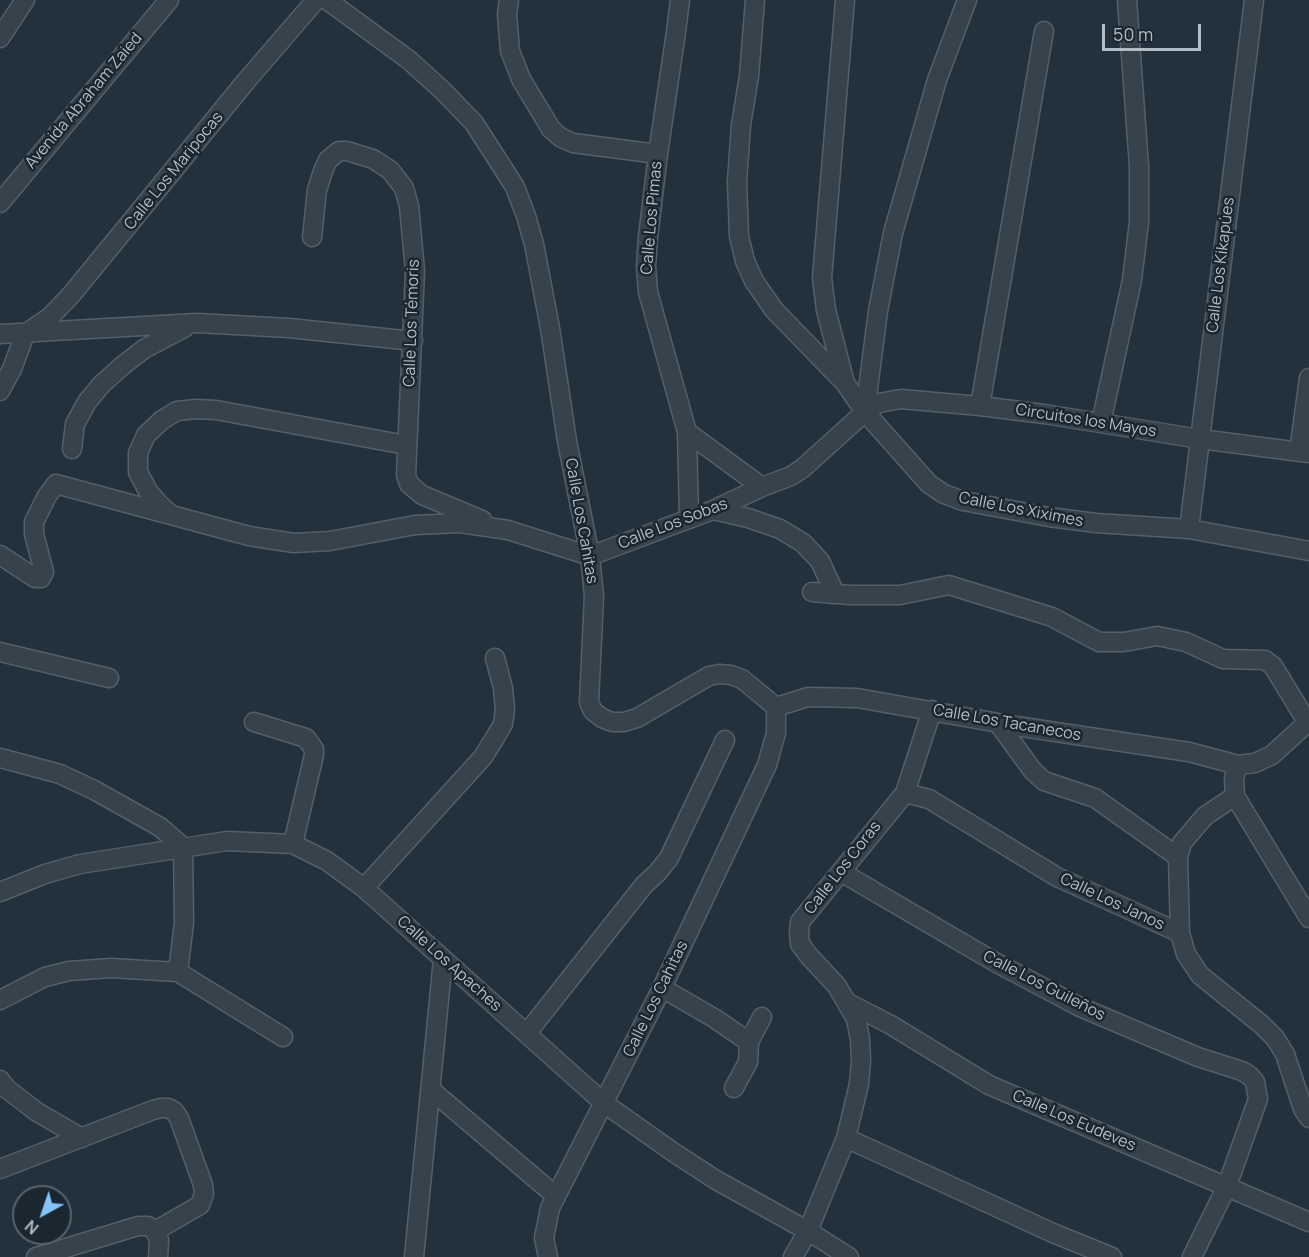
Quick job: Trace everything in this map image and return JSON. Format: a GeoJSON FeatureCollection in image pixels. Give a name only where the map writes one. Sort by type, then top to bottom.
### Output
{"type":"FeatureCollection","features":[{"type":"Feature","properties":{"kind":"street"},"geometry":{"type":"LineString","coordinates":[[0,38],[25,0]]}},
{"type":"Feature","properties":{"kind":"street","name":"Avenida Abraham Zaied"},"geometry":{"type":"LineString","coordinates":[[0,203],[169,0]]}},
{"type":"Feature","properties":{"kind":"street","name":"Calle Los Maripocas"},"geometry":{"type":"LineString","coordinates":[[24,334],[50,317],[71,295],[316,0]]}},
{"type":"Feature","properties":{"kind":"street","name":"Calle Los Cahitas"},"geometry":{"type":"LineString","coordinates":[[327,0],[409,60],[442,90],[474,123],[515,187],[534,244],[550,328],[567,441],[590,556],[594,596],[589,702],[593,711],[612,722],[624,722],[637,718],[709,676],[719,674],[742,679],[776,707],[776,733],[767,765],[662,988],[605,1104],[556,1196],[544,1238],[548,1257]]}},
{"type":"Feature","properties":{"kind":"street"},"geometry":{"type":"LineString","coordinates":[[509,0],[507,14],[510,51],[521,78],[551,129],[560,137],[573,143],[657,154]]}},
{"type":"Feature","properties":{"kind":"street","name":"Calle Los Pimas"},"geometry":{"type":"LineString","coordinates":[[680,0],[657,154],[647,257],[648,292],[687,432],[689,519]]}},
{"type":"Feature","properties":{"kind":"street"},"geometry":{"type":"LineString","coordinates":[[755,0],[749,76],[741,125],[736,182],[739,236],[745,261],[754,281],[774,310],[845,383]]}},
{"type":"Feature","properties":{"kind":"street","name":"Calle Los Xiximes"},"geometry":{"type":"LineString","coordinates":[[845,0],[822,278],[826,310],[845,383],[865,412],[929,484],[944,494],[963,501],[1096,523],[1189,529],[1309,551]]}},
{"type":"Feature","properties":{"kind":"street"},"geometry":{"type":"LineString","coordinates":[[865,412],[878,311],[893,233],[937,80],[967,0]]}},
{"type":"Feature","properties":{"kind":"street"},"geometry":{"type":"LineString","coordinates":[[1101,423],[1132,280],[1139,222],[1139,166],[1127,0]]}},
{"type":"Feature","properties":{"kind":"street","name":"Calle Los Kikapúes"},"geometry":{"type":"LineString","coordinates":[[1189,529],[1254,0]]}},
{"type":"Feature","properties":{"kind":"street"},"geometry":{"type":"LineString","coordinates":[[980,406],[1044,31]]}},
{"type":"Feature","properties":{"kind":"street","name":"Calle Los Témoris"},"geometry":{"type":"LineString","coordinates":[[312,237],[317,190],[323,171],[332,155],[347,151],[374,159],[390,170],[404,188],[409,206],[415,271],[406,475],[409,484],[422,495],[508,530]]}},
{"type":"Feature","properties":{"kind":"street"},"geometry":{"type":"LineString","coordinates":[[72,449],[75,424],[87,402],[101,385],[144,349],[177,330],[196,323]]}},
{"type":"Feature","properties":{"kind":"street"},"geometry":{"type":"LineString","coordinates":[[0,334],[196,323],[289,328],[413,341]]}},
{"type":"Feature","properties":{"kind":"street"},"geometry":{"type":"LineString","coordinates":[[0,391],[12,369],[24,334]]}},
{"type":"Feature","properties":{"kind":"street"},"geometry":{"type":"LineString","coordinates":[[1304,452],[1309,378]]}},
{"type":"Feature","properties":{"kind":"street","name":"Circuitos los Mayos"},"geometry":{"type":"LineString","coordinates":[[865,412],[879,403],[901,399],[980,406],[1304,452]]}},
{"type":"Feature","properties":{"kind":"street"},"geometry":{"type":"LineString","coordinates":[[174,517],[148,491],[138,472],[138,453],[146,435],[162,420],[177,411],[216,410],[406,445]]}},
{"type":"Feature","properties":{"kind":"street","name":"Calle Los Sobas"},"geometry":{"type":"LineString","coordinates":[[590,556],[713,510],[762,487],[779,482],[803,468],[865,412]]}},
{"type":"Feature","properties":{"kind":"street"},"geometry":{"type":"LineString","coordinates":[[687,432],[762,487]]}},
{"type":"Feature","properties":{"kind":"street"},"geometry":{"type":"LineString","coordinates":[[0,555],[35,578],[41,578],[44,572],[34,534],[34,522],[56,484],[249,536],[294,543],[330,541],[415,525],[460,523],[508,530],[590,556]]}},
{"type":"Feature","properties":{"kind":"street"},"geometry":{"type":"LineString","coordinates":[[713,510],[748,518],[780,529],[803,543],[820,561],[832,587],[832,594]]}},
{"type":"Feature","properties":{"kind":"street"},"geometry":{"type":"LineString","coordinates":[[813,592],[900,594],[949,585],[1052,617],[1099,642],[1124,642],[1157,636],[1186,642],[1223,659],[1256,658],[1270,663],[1308,724],[1272,755],[1254,763],[1239,765],[1234,778],[1235,796],[1309,918]]}},
{"type":"Feature","properties":{"kind":"street"},"geometry":{"type":"LineString","coordinates":[[0,652],[109,678]]}},
{"type":"Feature","properties":{"kind":"street"},"geometry":{"type":"LineString","coordinates":[[364,888],[483,757],[498,733],[503,724],[505,709],[503,688],[495,658]]}},
{"type":"Feature","properties":{"kind":"street","name":"Calle Los Tacanecos"},"geometry":{"type":"LineString","coordinates":[[776,707],[808,697],[857,698],[998,723],[1189,752],[1239,765]]}},
{"type":"Feature","properties":{"kind":"street","name":"Calle Los Coras"},"geometry":{"type":"LineString","coordinates":[[794,1257],[808,1231],[846,1138],[859,1084],[861,1061],[856,1019],[837,986],[801,944],[798,933],[800,922],[905,793],[932,710]]}},
{"type":"Feature","properties":{"kind":"street"},"geometry":{"type":"LineString","coordinates":[[254,722],[306,738],[314,749],[293,844]]}},
{"type":"Feature","properties":{"kind":"street"},"geometry":{"type":"LineString","coordinates":[[998,723],[1033,771],[1044,781],[1095,798],[1178,857]]}},
{"type":"Feature","properties":{"kind":"street"},"geometry":{"type":"LineString","coordinates":[[527,1033],[644,885],[669,858],[725,740]]}},
{"type":"Feature","properties":{"kind":"street"},"geometry":{"type":"LineString","coordinates":[[0,759],[60,774],[94,790],[160,827],[183,847],[183,924],[178,972]]}},
{"type":"Feature","properties":{"kind":"street","name":"Calle Los Janos"},"geometry":{"type":"LineString","coordinates":[[905,793],[929,799],[1057,877],[1180,933],[1185,954],[1200,975],[1262,1024],[1275,1038],[1285,1054],[1303,1109],[1309,1118]]}},
{"type":"Feature","properties":{"kind":"street"},"geometry":{"type":"LineString","coordinates":[[1180,933],[1178,857],[1182,843],[1192,828],[1216,807],[1235,796]]}},
{"type":"Feature","properties":{"kind":"street","name":"Calle Los Apaches"},"geometry":{"type":"LineString","coordinates":[[0,892],[45,874],[81,864],[183,847],[227,841],[293,844],[327,861],[364,888],[605,1104],[716,1180],[808,1231],[849,1257]]}},
{"type":"Feature","properties":{"kind":"street","name":"Calle Los Guileños"},"geometry":{"type":"LineString","coordinates":[[841,872],[994,962],[1080,1006],[1198,1057],[1242,1071],[1255,1082],[1258,1099],[1227,1186]]}},
{"type":"Feature","properties":{"kind":"street"},"geometry":{"type":"LineString","coordinates":[[414,1257],[443,959]]}},
{"type":"Feature","properties":{"kind":"street"},"geometry":{"type":"LineString","coordinates":[[0,1000],[45,977],[69,971],[111,968],[178,972],[283,1037]]}},
{"type":"Feature","properties":{"kind":"street"},"geometry":{"type":"LineString","coordinates":[[662,988],[714,1018],[749,1042]]}},
{"type":"Feature","properties":{"kind":"street","name":"Calle Los Eudeves"},"geometry":{"type":"LineString","coordinates":[[848,1003],[891,1025],[989,1085],[1309,1222]]}},
{"type":"Feature","properties":{"kind":"street"},"geometry":{"type":"LineString","coordinates":[[734,1088],[748,1062],[749,1042],[762,1017]]}},
{"type":"Feature","properties":{"kind":"street"},"geometry":{"type":"LineString","coordinates":[[0,1080],[14,1095],[37,1112],[81,1138]]}},
{"type":"Feature","properties":{"kind":"street"},"geometry":{"type":"LineString","coordinates":[[431,1090],[556,1196]]}},
{"type":"Feature","properties":{"kind":"street"},"geometry":{"type":"LineString","coordinates":[[0,1169],[161,1108],[174,1111],[179,1118],[203,1185],[203,1199],[194,1209],[155,1231]]}},
{"type":"Feature","properties":{"kind":"street"},"geometry":{"type":"LineString","coordinates":[[846,1138],[1053,1233],[1112,1257]]}},
{"type":"Feature","properties":{"kind":"street"},"geometry":{"type":"LineString","coordinates":[[1192,1257],[1227,1186]]}},
{"type":"Feature","properties":{"kind":"street"},"geometry":{"type":"LineString","coordinates":[[36,1257],[68,1252],[138,1226],[148,1226],[155,1231],[159,1240],[158,1257]]}}]}
